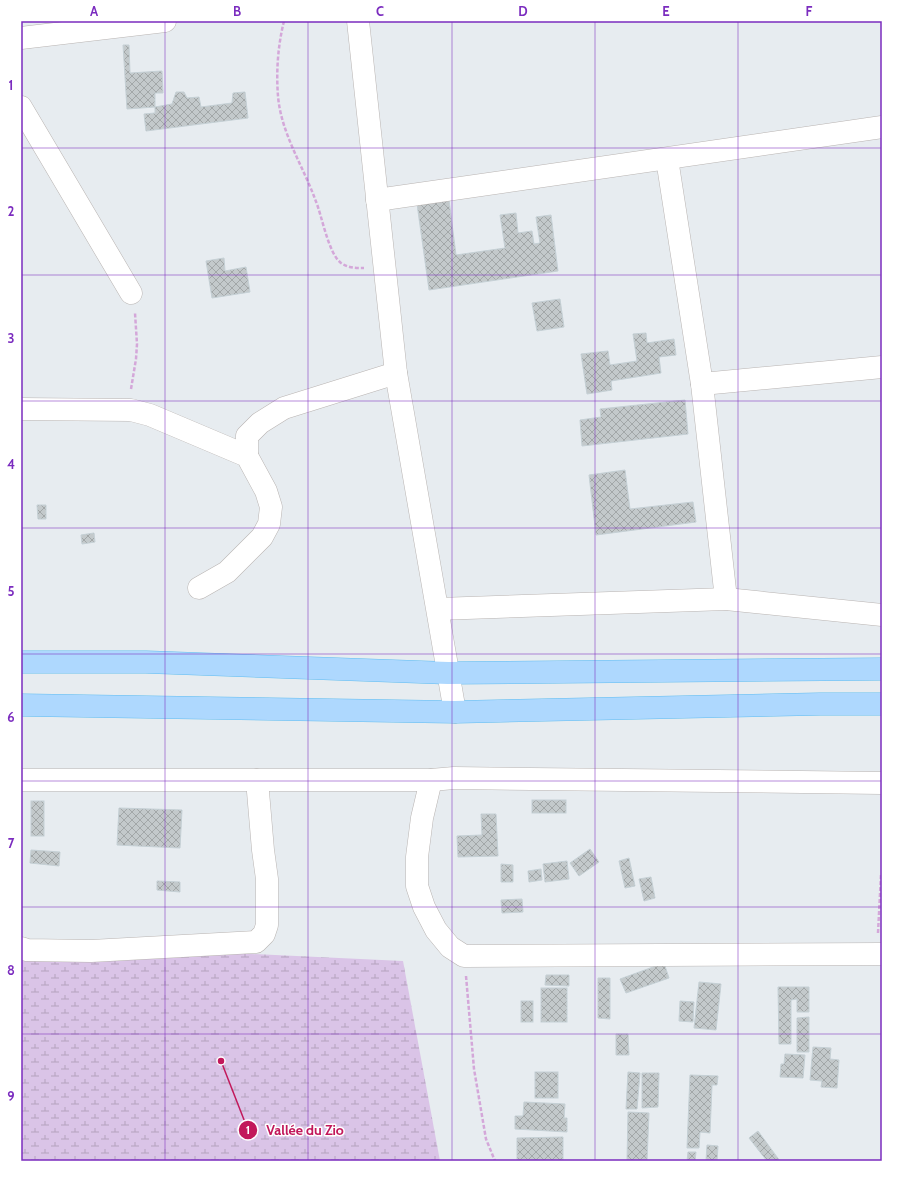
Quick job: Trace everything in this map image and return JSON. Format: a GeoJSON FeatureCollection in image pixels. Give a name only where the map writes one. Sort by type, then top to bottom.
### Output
{"type":"FeatureCollection","features":[{"type":"Feature","properties":{"kind":"main road"},"geometry":{"type":"LineString","coordinates":[[21,662],[146,662],[448,673],[882,668]]}},
{"type":"Feature","properties":{"kind":"main road"},"geometry":{"type":"LineString","coordinates":[[21,705],[455,712],[812,704],[882,704]]}},
{"type":"Feature","properties":{"kind":"street"},"geometry":{"type":"LineString","coordinates":[[21,38],[165,21]]}},
{"type":"Feature","properties":{"kind":"street"},"geometry":{"type":"LineString","coordinates":[[358,21],[396,373],[455,712]]}},
{"type":"Feature","properties":{"kind":"street"},"geometry":{"type":"LineString","coordinates":[[21,107],[131,293]]}},
{"type":"Feature","properties":{"kind":"street"},"geometry":{"type":"LineString","coordinates":[[377,200],[882,127]]}},
{"type":"Feature","properties":{"kind":"street"},"geometry":{"type":"LineString","coordinates":[[667,159],[702,384],[726,599]]}},
{"type":"Feature","properties":{"kind":"street"},"geometry":{"type":"LineString","coordinates":[[702,384],[882,367]]}},
{"type":"Feature","properties":{"kind":"street"},"geometry":{"type":"LineString","coordinates":[[199,588],[227,572],[262,537],[270,524],[271,507],[268,496],[246,456],[247,436],[260,423],[284,408],[396,373]]}},
{"type":"Feature","properties":{"kind":"street"},"geometry":{"type":"LineString","coordinates":[[21,410],[131,410],[150,415],[246,456]]}},
{"type":"Feature","properties":{"kind":"street"},"geometry":{"type":"LineString","coordinates":[[438,609],[726,599],[882,615]]}},
{"type":"Feature","properties":{"kind":"street"},"geometry":{"type":"LineString","coordinates":[[21,780],[431,780],[454,778],[882,783]]}},
{"type":"Feature","properties":{"kind":"street"},"geometry":{"type":"LineString","coordinates":[[21,948],[27,950],[91,951],[256,942],[264,934],[267,925],[267,879],[257,780]]}},
{"type":"Feature","properties":{"kind":"street"},"geometry":{"type":"LineString","coordinates":[[431,780],[422,818],[417,857],[417,886],[424,907],[436,930],[450,947],[464,956],[880,954]]}},
{"type":"Feature","properties":{"kind":"path"},"geometry":{"type":"LineString","coordinates":[[284,21],[281,34],[278,70],[278,98],[285,126],[315,198],[334,255],[342,263],[353,268],[384,267]]}},
{"type":"Feature","properties":{"kind":"path"},"geometry":{"type":"LineString","coordinates":[[131,293],[136,317],[137,344],[131,389],[131,410]]}},
{"type":"Feature","properties":{"kind":"path"},"geometry":{"type":"LineString","coordinates":[[880,954],[881,875]]}},
{"type":"Feature","properties":{"kind":"path"},"geometry":{"type":"LineString","coordinates":[[464,956],[474,1069],[486,1139],[495,1161]]}},
{"type":"Feature","properties":{"kind":"green space"},"geometry":{"type":"Polygon","coordinates":[[[21,947],[124,948],[403,961],[440,1161],[21,1161],[21,947]]]}},
{"type":"Feature","properties":{"kind":"building"},"geometry":{"type":"Polygon","coordinates":[[[123,45],[129,45],[130,73],[162,71],[163,93],[155,93],[155,107],[127,109],[123,45]]]}},
{"type":"Feature","properties":{"kind":"building"},"geometry":{"type":"Polygon","coordinates":[[[176,92],[184,92],[187,98],[199,97],[201,107],[232,103],[233,93],[245,92],[248,118],[146,131],[144,114],[155,113],[155,107],[172,104],[176,92]]]}},
{"type":"Feature","properties":{"kind":"building"},"geometry":{"type":"Polygon","coordinates":[[[449,200],[456,255],[505,248],[500,215],[516,213],[518,233],[532,231],[534,244],[540,243],[536,217],[551,215],[558,271],[429,290],[417,204],[449,200]]]}},
{"type":"Feature","properties":{"kind":"building"},"geometry":{"type":"Polygon","coordinates":[[[224,258],[225,271],[246,267],[250,292],[212,298],[206,261],[224,258]]]}},
{"type":"Feature","properties":{"kind":"building"},"geometry":{"type":"Polygon","coordinates":[[[560,299],[564,327],[537,331],[532,303],[560,299]]]}},
{"type":"Feature","properties":{"kind":"building"},"geometry":{"type":"Polygon","coordinates":[[[646,333],[647,343],[674,339],[676,355],[659,357],[661,373],[611,381],[612,390],[587,394],[581,354],[608,351],[610,365],[637,361],[633,334],[646,333]]]}},
{"type":"Feature","properties":{"kind":"building"},"geometry":{"type":"Polygon","coordinates":[[[685,400],[688,434],[582,446],[580,420],[601,417],[600,409],[685,400]]]}},
{"type":"Feature","properties":{"kind":"building"},"geometry":{"type":"Polygon","coordinates":[[[625,470],[630,509],[693,502],[696,522],[596,535],[589,475],[625,470]]]}},
{"type":"Feature","properties":{"kind":"building"},"geometry":{"type":"Polygon","coordinates":[[[37,505],[46,505],[46,519],[38,519],[37,505]]]}},
{"type":"Feature","properties":{"kind":"building"},"geometry":{"type":"Polygon","coordinates":[[[94,533],[95,542],[82,544],[81,535],[94,533]]]}},
{"type":"Feature","properties":{"kind":"building"},"geometry":{"type":"Polygon","coordinates":[[[532,800],[566,800],[566,813],[532,813],[532,800]]]}},
{"type":"Feature","properties":{"kind":"building"},"geometry":{"type":"Polygon","coordinates":[[[31,801],[44,801],[44,836],[31,836],[31,801]]]}},
{"type":"Feature","properties":{"kind":"building"},"geometry":{"type":"Polygon","coordinates":[[[119,808],[182,810],[180,848],[117,845],[119,808]]]}},
{"type":"Feature","properties":{"kind":"building"},"geometry":{"type":"Polygon","coordinates":[[[481,814],[496,814],[498,856],[458,857],[457,836],[482,835],[481,814]]]}},
{"type":"Feature","properties":{"kind":"building"},"geometry":{"type":"Polygon","coordinates":[[[590,849],[599,862],[579,876],[570,863],[590,849]]]}},
{"type":"Feature","properties":{"kind":"building"},"geometry":{"type":"Polygon","coordinates":[[[31,850],[60,852],[59,866],[30,863],[31,850]]]}},
{"type":"Feature","properties":{"kind":"building"},"geometry":{"type":"Polygon","coordinates":[[[629,858],[635,886],[625,888],[619,861],[629,858]]]}},
{"type":"Feature","properties":{"kind":"building"},"geometry":{"type":"Polygon","coordinates":[[[567,861],[569,879],[545,882],[543,864],[567,861]]]}},
{"type":"Feature","properties":{"kind":"building"},"geometry":{"type":"Polygon","coordinates":[[[501,864],[513,865],[513,882],[501,882],[501,864]]]}},
{"type":"Feature","properties":{"kind":"building"},"geometry":{"type":"Polygon","coordinates":[[[541,869],[542,880],[529,882],[528,871],[541,869]]]}},
{"type":"Feature","properties":{"kind":"building"},"geometry":{"type":"Polygon","coordinates":[[[651,877],[655,898],[644,901],[639,879],[651,877]]]}},
{"type":"Feature","properties":{"kind":"building"},"geometry":{"type":"Polygon","coordinates":[[[157,881],[180,882],[180,892],[157,890],[157,881]]]}},
{"type":"Feature","properties":{"kind":"building"},"geometry":{"type":"Polygon","coordinates":[[[522,899],[523,912],[502,913],[501,900],[522,899]]]}},
{"type":"Feature","properties":{"kind":"building"},"geometry":{"type":"Polygon","coordinates":[[[664,963],[669,978],[626,993],[620,979],[664,963]]]}},
{"type":"Feature","properties":{"kind":"building"},"geometry":{"type":"Polygon","coordinates":[[[546,975],[569,975],[569,986],[545,985],[546,975]]]}},
{"type":"Feature","properties":{"kind":"building"},"geometry":{"type":"Polygon","coordinates":[[[598,978],[610,978],[610,1019],[598,1018],[598,978]]]}},
{"type":"Feature","properties":{"kind":"building"},"geometry":{"type":"Polygon","coordinates":[[[699,982],[721,984],[716,1030],[694,1028],[699,982]]]}},
{"type":"Feature","properties":{"kind":"building"},"geometry":{"type":"Polygon","coordinates":[[[778,987],[809,987],[809,1012],[797,1012],[797,999],[791,1000],[791,1044],[779,1044],[778,987]]]}},
{"type":"Feature","properties":{"kind":"building"},"geometry":{"type":"Polygon","coordinates":[[[541,988],[567,988],[567,1022],[541,1022],[541,988]]]}},
{"type":"Feature","properties":{"kind":"building"},"geometry":{"type":"Polygon","coordinates":[[[521,1001],[533,1001],[533,1022],[521,1022],[521,1001]]]}},
{"type":"Feature","properties":{"kind":"building"},"geometry":{"type":"Polygon","coordinates":[[[680,1001],[694,1002],[693,1022],[679,1021],[680,1001]]]}},
{"type":"Feature","properties":{"kind":"building"},"geometry":{"type":"Polygon","coordinates":[[[809,1017],[809,1052],[797,1052],[797,1018],[809,1017]]]}},
{"type":"Feature","properties":{"kind":"building"},"geometry":{"type":"Polygon","coordinates":[[[616,1034],[628,1034],[629,1055],[616,1055],[616,1034]]]}},
{"type":"Feature","properties":{"kind":"building"},"geometry":{"type":"Polygon","coordinates":[[[813,1047],[831,1048],[830,1059],[839,1060],[837,1088],[821,1087],[822,1081],[810,1080],[813,1047]]]}},
{"type":"Feature","properties":{"kind":"building"},"geometry":{"type":"Polygon","coordinates":[[[785,1054],[805,1055],[803,1078],[780,1077],[781,1064],[784,1064],[785,1054]]]}},
{"type":"Feature","properties":{"kind":"building"},"geometry":{"type":"Polygon","coordinates":[[[535,1072],[558,1072],[558,1098],[535,1098],[535,1072]]]}},
{"type":"Feature","properties":{"kind":"building"},"geometry":{"type":"Polygon","coordinates":[[[628,1072],[640,1073],[637,1109],[626,1109],[628,1072]]]}},
{"type":"Feature","properties":{"kind":"building"},"geometry":{"type":"Polygon","coordinates":[[[642,1073],[659,1073],[658,1107],[642,1108],[642,1073]]]}},
{"type":"Feature","properties":{"kind":"building"},"geometry":{"type":"Polygon","coordinates":[[[690,1075],[718,1076],[717,1085],[712,1085],[710,1133],[700,1132],[699,1148],[687,1148],[690,1075]]]}},
{"type":"Feature","properties":{"kind":"building"},"geometry":{"type":"Polygon","coordinates":[[[524,1102],[565,1104],[564,1118],[567,1118],[567,1132],[515,1129],[515,1116],[523,1116],[524,1102]]]}},
{"type":"Feature","properties":{"kind":"building"},"geometry":{"type":"Polygon","coordinates":[[[628,1112],[649,1113],[647,1161],[627,1161],[628,1112]]]}},
{"type":"Feature","properties":{"kind":"building"},"geometry":{"type":"Polygon","coordinates":[[[758,1131],[780,1161],[767,1161],[749,1138],[758,1131]]]}},
{"type":"Feature","properties":{"kind":"building"},"geometry":{"type":"Polygon","coordinates":[[[563,1137],[563,1161],[517,1161],[517,1138],[563,1137]]]}},
{"type":"Feature","properties":{"kind":"building"},"geometry":{"type":"Polygon","coordinates":[[[707,1145],[718,1146],[717,1161],[706,1161],[707,1145]]]}},
{"type":"Feature","properties":{"kind":"building"},"geometry":{"type":"Polygon","coordinates":[[[688,1152],[696,1152],[695,1161],[687,1161],[688,1152]]]}},
{"type":"Feature","properties":{"kind":"place","name":"Vallée du Zio"},"geometry":{"type":"Point","coordinates":[221,1061]}}]}
